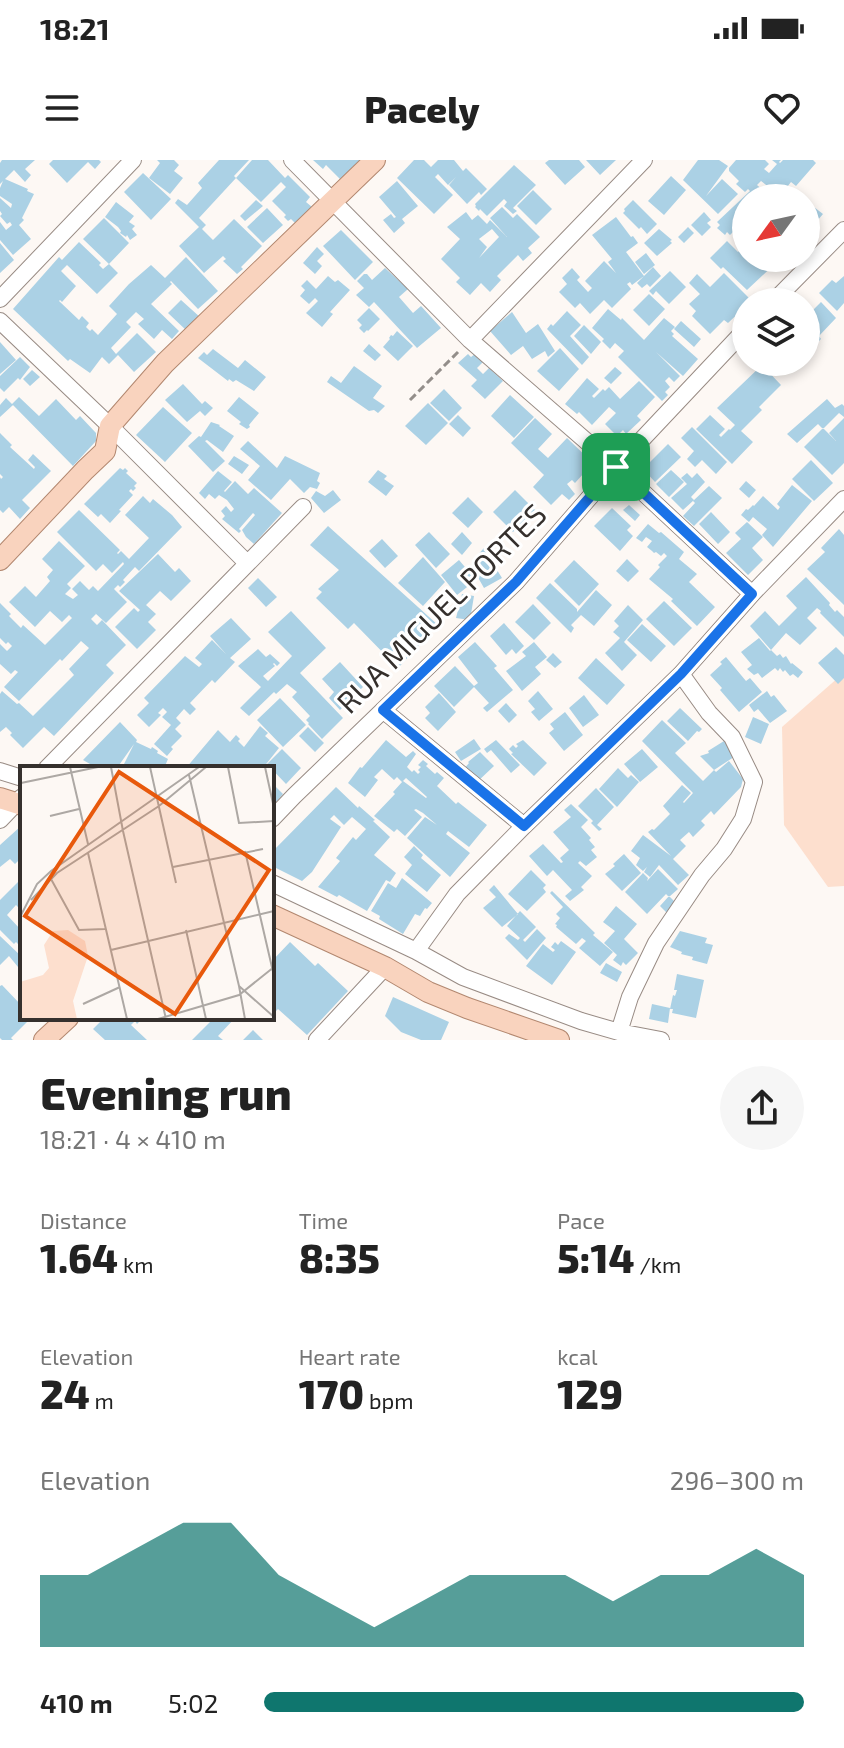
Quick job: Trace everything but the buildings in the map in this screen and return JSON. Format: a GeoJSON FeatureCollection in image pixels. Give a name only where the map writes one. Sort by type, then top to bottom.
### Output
{"type":"FeatureCollection","features":[{"type":"Feature","properties":{"kind":"main road"},"geometry":{"type":"LineString","coordinates":[[0,560],[105,451],[110,426],[165,363],[375,160]]}},
{"type":"Feature","properties":{"kind":"main road"},"geometry":{"type":"LineString","coordinates":[[274,916],[385,967],[428,992],[545,1038]]}},
{"type":"Feature","properties":{"kind":"main road"},"geometry":{"type":"LineString","coordinates":[[44,1040],[66,1020]]}},
{"type":"Feature","properties":{"kind":"street"},"geometry":{"type":"LineString","coordinates":[[0,299],[133,160]]}},
{"type":"Feature","properties":{"kind":"street"},"geometry":{"type":"LineString","coordinates":[[292,160],[470,340],[616,467],[752,594]]}},
{"type":"Feature","properties":{"kind":"street"},"geometry":{"type":"LineString","coordinates":[[470,340],[644,160]]}},
{"type":"Feature","properties":{"kind":"street"},"geometry":{"type":"LineString","coordinates":[[787,288],[844,230]]}},
{"type":"Feature","properties":{"kind":"street"},"geometry":{"type":"LineString","coordinates":[[0,321],[247,563]]}},
{"type":"Feature","properties":{"kind":"street","name":"RUA MIGUEL PORTES"},"geometry":{"type":"LineString","coordinates":[[274,817],[516,582],[616,467],[732,344]]}},
{"type":"Feature","properties":{"kind":"street"},"geometry":{"type":"LineString","coordinates":[[416,951],[457,894],[681,674],[752,594],[844,499]]}},
{"type":"Feature","properties":{"kind":"street"},"geometry":{"type":"LineString","coordinates":[[49,766],[303,507]]}},
{"type":"Feature","properties":{"kind":"street"},"geometry":{"type":"LineString","coordinates":[[619,1032],[630,997],[656,943],[743,819],[754,782],[732,737],[709,713],[681,674]]}},
{"type":"Feature","properties":{"kind":"street"},"geometry":{"type":"LineString","coordinates":[[383,710],[524,826]]}},
{"type":"Feature","properties":{"kind":"street"},"geometry":{"type":"LineString","coordinates":[[0,771],[20,777]]}},
{"type":"Feature","properties":{"kind":"street"},"geometry":{"type":"LineString","coordinates":[[0,820],[15,801]]}},
{"type":"Feature","properties":{"kind":"street"},"geometry":{"type":"LineString","coordinates":[[274,884],[416,951],[463,977],[581,1021],[661,1040]]}},
{"type":"Feature","properties":{"kind":"street"},"geometry":{"type":"LineString","coordinates":[[317,1040],[385,967]]}},
{"type":"Feature","properties":{"kind":"path"},"geometry":{"type":"LineString","coordinates":[[410,400],[470,340]]}},
{"type":"Feature","properties":{"kind":"shaded area"},"geometry":{"type":"Polygon","coordinates":[[[844,674],[844,886],[828,887],[784,825],[782,727],[844,674]]]}},
{"type":"Feature","properties":{"kind":"route"},"geometry":{"type":"LineString","coordinates":[[616,467],[752,594],[681,674],[524,826],[383,710],[516,582],[616,467]]}}]}
